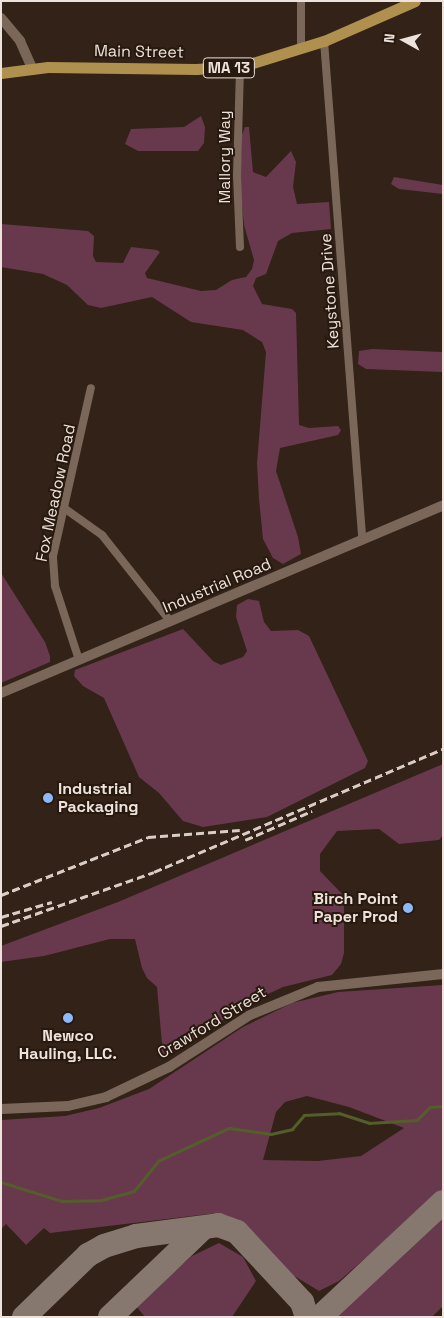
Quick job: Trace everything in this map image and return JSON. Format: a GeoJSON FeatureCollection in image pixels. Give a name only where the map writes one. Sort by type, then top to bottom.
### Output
{"type":"FeatureCollection","features":[{"type":"Feature","properties":{"kind":"main road","name":"Main Street"},"geometry":{"type":"LineString","coordinates":[[1,73],[32,68],[207,69],[240,66],[324,41],[415,1]]}},
{"type":"Feature","properties":{"kind":"street"},"geometry":{"type":"LineString","coordinates":[[301,1],[301,48]]}},
{"type":"Feature","properties":{"kind":"street"},"geometry":{"type":"LineString","coordinates":[[1,18],[20,42],[32,68]]}},
{"type":"Feature","properties":{"kind":"street","name":"Keystone Drive"},"geometry":{"type":"LineString","coordinates":[[324,41],[362,539]]}},
{"type":"Feature","properties":{"kind":"street","name":"Mallory Way"},"geometry":{"type":"LineString","coordinates":[[240,66],[237,176],[240,247]]}},
{"type":"Feature","properties":{"kind":"street","name":"Fox Meadow Road"},"geometry":{"type":"LineString","coordinates":[[79,660],[60,605],[53,570],[64,508],[91,388]]}},
{"type":"Feature","properties":{"kind":"street","name":"Industrial Road"},"geometry":{"type":"LineString","coordinates":[[1,693],[443,505]]}},
{"type":"Feature","properties":{"kind":"street"},"geometry":{"type":"LineString","coordinates":[[64,508],[102,535],[171,622]]}},
{"type":"Feature","properties":{"kind":"street","name":"Crawford Street"},"geometry":{"type":"LineString","coordinates":[[1,1109],[68,1106],[106,1097],[161,1072],[250,1015],[318,987],[443,974]]}},
{"type":"Feature","properties":{"kind":"shaded area"},"geometry":{"type":"Polygon","coordinates":[[[201,116],[205,127],[204,143],[198,151],[138,151],[125,144],[131,129],[184,127],[201,116]]]}},
{"type":"Feature","properties":{"kind":"shaded area"},"geometry":{"type":"Polygon","coordinates":[[[245,127],[249,127],[253,172],[266,177],[291,151],[296,162],[293,187],[297,204],[329,202],[331,229],[292,233],[278,241],[266,274],[256,278],[253,286],[262,304],[292,309],[296,313],[299,425],[309,428],[338,426],[341,430],[338,435],[280,448],[276,471],[298,537],[301,554],[283,564],[273,558],[263,539],[259,499],[257,463],[266,352],[262,342],[243,330],[191,322],[152,297],[101,308],[88,305],[67,285],[43,274],[1,267],[1,224],[88,231],[94,236],[93,256],[96,262],[123,263],[131,247],[157,250],[160,252],[145,273],[147,278],[201,291],[216,290],[232,280],[246,277],[252,269],[254,260],[244,225],[240,183],[242,135],[245,127]]]}},
{"type":"Feature","properties":{"kind":"shaded area"},"geometry":{"type":"Polygon","coordinates":[[[394,177],[443,185],[443,194],[399,189],[391,184],[394,177]]]}},
{"type":"Feature","properties":{"kind":"shaded area"},"geometry":{"type":"Polygon","coordinates":[[[372,349],[443,352],[443,372],[366,369],[358,364],[359,351],[372,349]]]}},
{"type":"Feature","properties":{"kind":"shaded area"},"geometry":{"type":"Polygon","coordinates":[[[1,573],[45,642],[50,662],[1,683],[1,573]]]}},
{"type":"Feature","properties":{"kind":"shaded area"},"geometry":{"type":"Polygon","coordinates":[[[248,599],[259,601],[264,622],[271,631],[298,630],[309,636],[368,761],[365,768],[267,817],[203,827],[183,821],[159,793],[139,777],[104,698],[83,686],[74,676],[75,670],[183,629],[213,661],[221,665],[243,657],[247,651],[236,617],[237,605],[248,599]]]}},
{"type":"Feature","properties":{"kind":"shaded area"},"geometry":{"type":"Polygon","coordinates":[[[443,764],[443,835],[439,840],[399,844],[379,829],[337,831],[320,854],[320,871],[344,896],[344,953],[341,964],[332,975],[283,987],[253,1001],[165,1057],[160,1058],[162,1044],[157,987],[147,978],[142,968],[135,939],[110,939],[44,956],[1,962],[1,946],[118,902],[443,764]]]}},
{"type":"Feature","properties":{"kind":"shaded area"},"geometry":{"type":"Polygon","coordinates":[[[443,985],[443,1191],[339,1281],[319,1291],[291,1274],[232,1218],[217,1213],[50,1233],[44,1228],[26,1245],[6,1224],[1,1229],[1,1120],[65,1116],[99,1108],[149,1089],[243,1027],[292,1003],[338,992],[443,985]],[[307,1096],[285,1102],[276,1112],[263,1160],[318,1161],[361,1156],[404,1128],[349,1107],[307,1096]]]}},
{"type":"Feature","properties":{"kind":"shaded area"},"geometry":{"type":"Polygon","coordinates":[[[443,1216],[443,1306],[432,1317],[330,1317],[443,1216]]]}},
{"type":"Feature","properties":{"kind":"shaded area"},"geometry":{"type":"Polygon","coordinates":[[[219,1243],[243,1257],[256,1281],[232,1317],[145,1317],[135,1305],[192,1256],[219,1243]]]}},
{"type":"Feature","properties":{"kind":"waterway"},"geometry":{"type":"LineString","coordinates":[[1,1182],[62,1201],[101,1200],[134,1191],[158,1161],[229,1128],[271,1134],[292,1129],[304,1115],[339,1113],[369,1123],[417,1120],[430,1107],[443,1106]]}},
{"type":"Feature","properties":{"kind":"taxiway"},"geometry":{"type":"LineString","coordinates":[[320,1317],[443,1202]]}},
{"type":"Feature","properties":{"kind":"taxiway"},"geometry":{"type":"LineString","coordinates":[[24,1317],[88,1255],[104,1246],[136,1236],[218,1225],[237,1232],[302,1302],[307,1317]]}},
{"type":"Feature","properties":{"kind":"taxiway"},"geometry":{"type":"LineString","coordinates":[[110,1317],[203,1228]]}},
{"type":"Feature","properties":{"kind":"railway"},"geometry":{"type":"LineString","coordinates":[[1,926],[154,872],[443,749]]}},
{"type":"Feature","properties":{"kind":"railway"},"geometry":{"type":"LineString","coordinates":[[245,840],[312,811]]}},
{"type":"Feature","properties":{"kind":"railway"},"geometry":{"type":"LineString","coordinates":[[1,895],[148,837],[240,830]]}},
{"type":"Feature","properties":{"kind":"railway"},"geometry":{"type":"LineString","coordinates":[[1,917],[52,902]]}},
{"type":"Feature","properties":{"kind":"place","name":"Industrial Packaging"},"geometry":{"type":"Point","coordinates":[48,798]}},
{"type":"Feature","properties":{"kind":"place","name":"Birch Point Paper Prod"},"geometry":{"type":"Point","coordinates":[408,908]}},
{"type":"Feature","properties":{"kind":"place","name":"Newco Hauling, LLC."},"geometry":{"type":"Point","coordinates":[68,1018]}}]}
